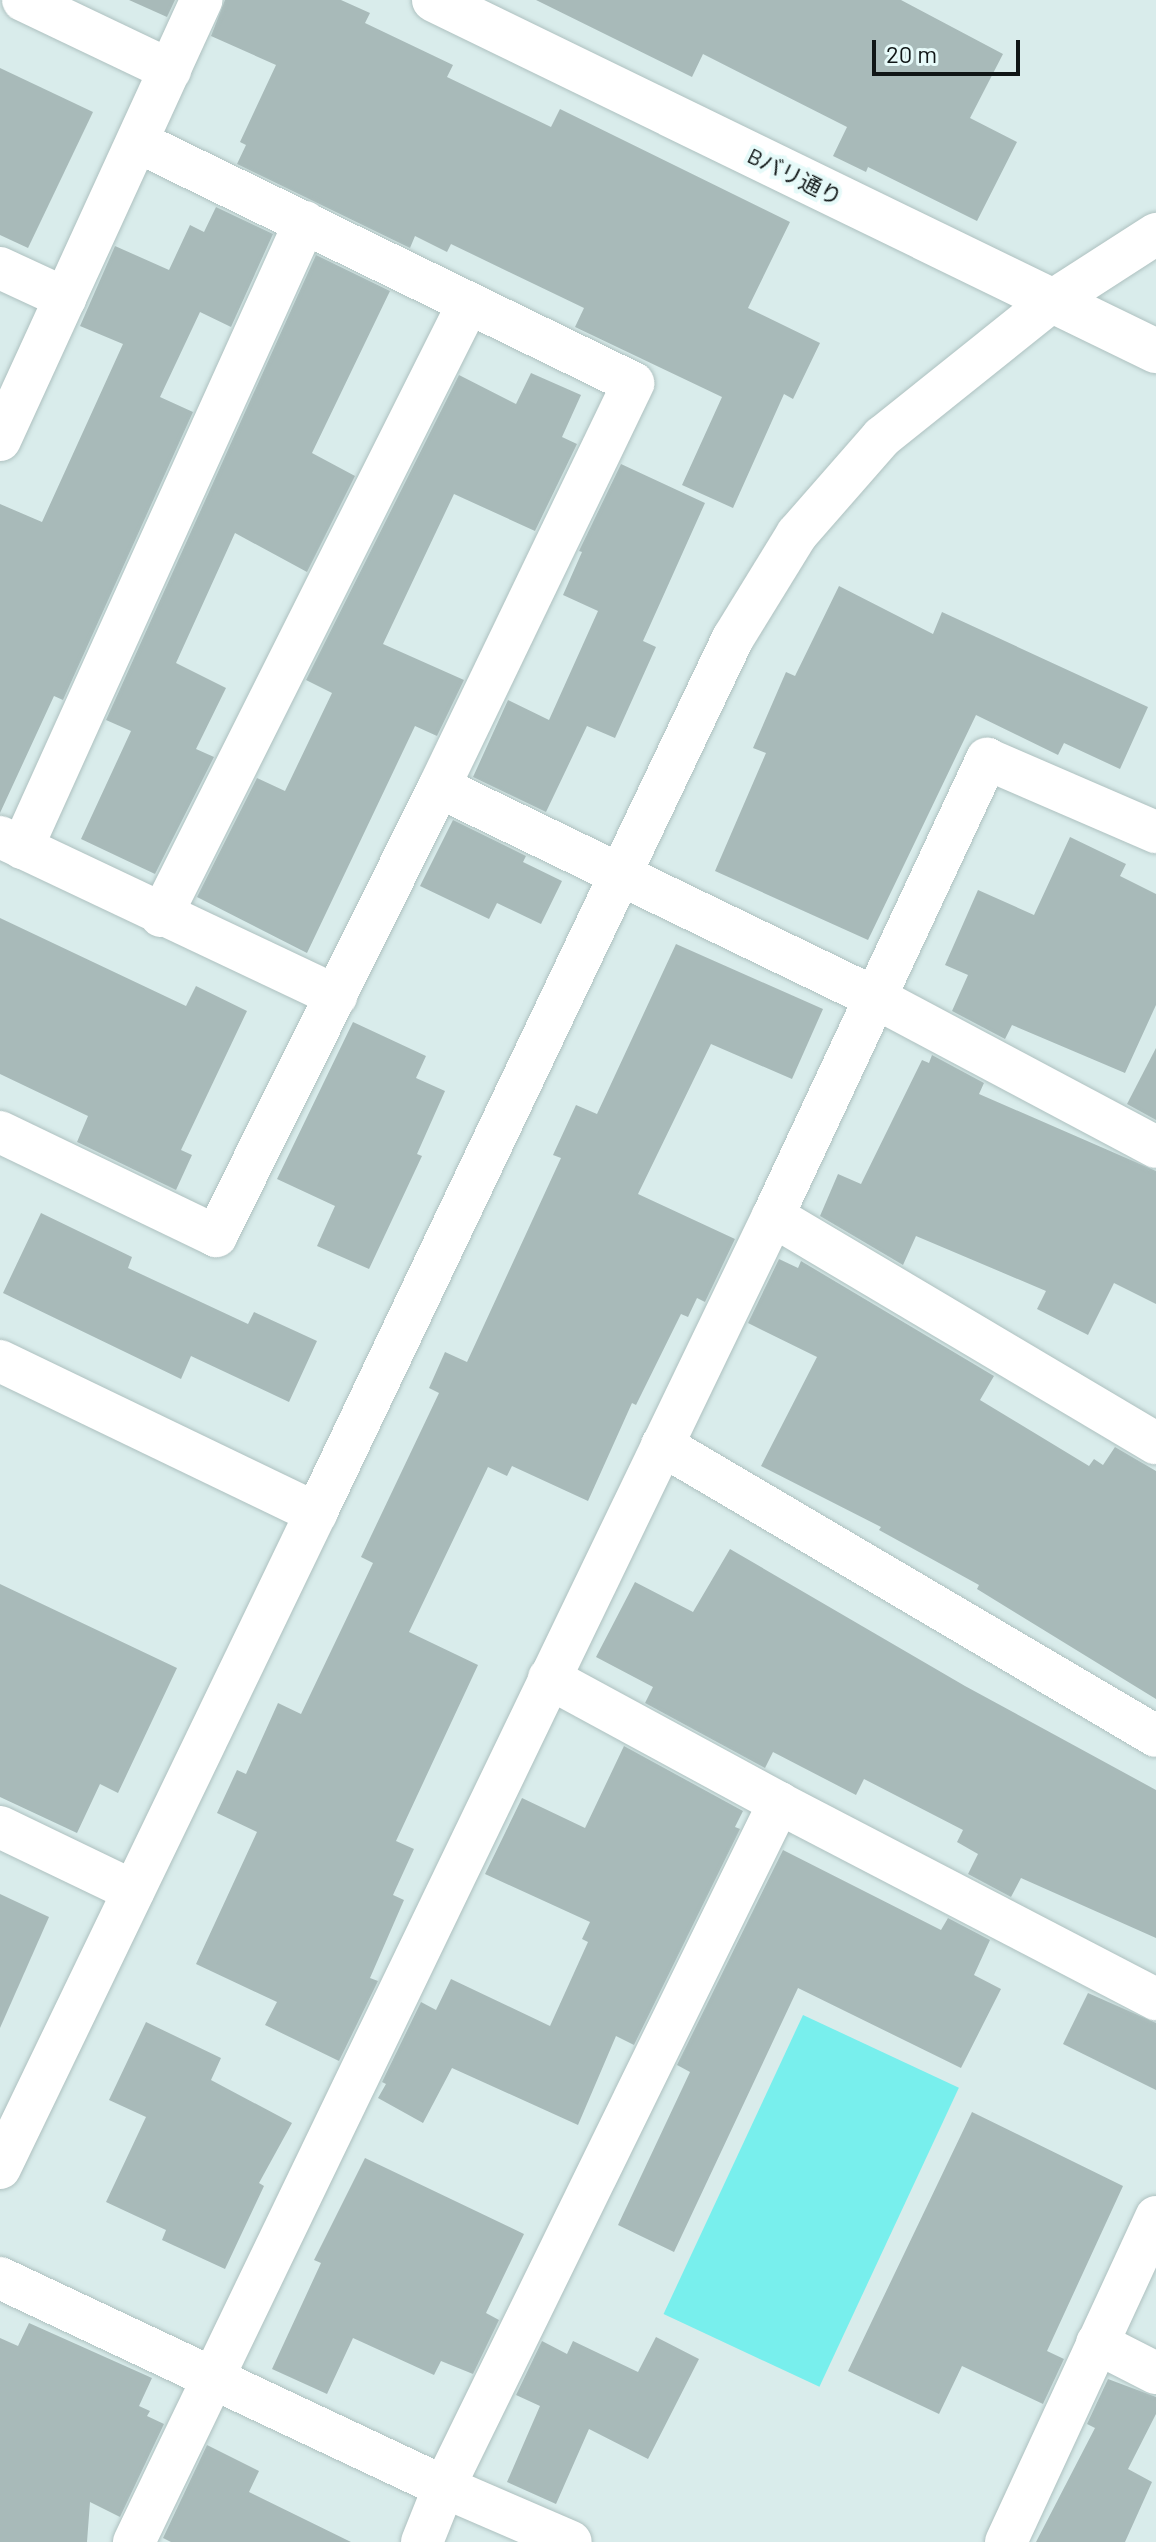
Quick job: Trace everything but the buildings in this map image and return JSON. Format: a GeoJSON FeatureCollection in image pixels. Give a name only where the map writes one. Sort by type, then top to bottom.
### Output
{"type":"FeatureCollection","features":[{"type":"Feature","properties":{"kind":"street"},"geometry":{"type":"LineString","coordinates":[[23,0],[170,70]]}},
{"type":"Feature","properties":{"kind":"street"},"geometry":{"type":"LineString","coordinates":[[0,440],[201,0]]}},
{"type":"Feature","properties":{"kind":"street","name":"Bバリ通り"},"geometry":{"type":"LineString","coordinates":[[435,0],[1156,351]]}},
{"type":"Feature","properties":{"kind":"street"},"geometry":{"type":"LineString","coordinates":[[0,1132],[216,1236],[439,787],[633,383],[138,142]]}},
{"type":"Feature","properties":{"kind":"street"},"geometry":{"type":"LineString","coordinates":[[305,222],[11,842],[161,916],[336,996]]}},
{"type":"Feature","properties":{"kind":"street"},"geometry":{"type":"LineString","coordinates":[[0,2168],[733,638],[797,534],[882,437],[1052,301],[1156,234]]}},
{"type":"Feature","properties":{"kind":"street"},"geometry":{"type":"LineString","coordinates":[[0,268],[65,298]]}},
{"type":"Feature","properties":{"kind":"street"},"geometry":{"type":"LineString","coordinates":[[161,916],[468,304]]}},
{"type":"Feature","properties":{"kind":"street"},"geometry":{"type":"LineString","coordinates":[[134,2542],[773,1216],[987,759],[1156,832]]}},
{"type":"Feature","properties":{"kind":"street"},"geometry":{"type":"LineString","coordinates":[[439,787],[876,998],[1156,1147]]}},
{"type":"Feature","properties":{"kind":"street"},"geometry":{"type":"LineString","coordinates":[[773,1216],[1156,1443]]}},
{"type":"Feature","properties":{"kind":"street"},"geometry":{"type":"LineString","coordinates":[[0,1361],[316,1513]]}},
{"type":"Feature","properties":{"kind":"street"},"geometry":{"type":"LineString","coordinates":[[662,1445],[1156,1736]]}},
{"type":"Feature","properties":{"kind":"street"},"geometry":{"type":"LineString","coordinates":[[549,1678],[779,1803],[1156,1999]]}},
{"type":"Feature","properties":{"kind":"street"},"geometry":{"type":"LineString","coordinates":[[422,2542],[444,2487],[779,1803]]}},
{"type":"Feature","properties":{"kind":"street"},"geometry":{"type":"LineString","coordinates":[[0,1827],[133,1891]]}},
{"type":"Feature","properties":{"kind":"street"},"geometry":{"type":"LineString","coordinates":[[1006,2542],[1156,2217]]}},
{"type":"Feature","properties":{"kind":"street"},"geometry":{"type":"LineString","coordinates":[[0,2278],[444,2487],[571,2542]]}},
{"type":"Feature","properties":{"kind":"street"},"geometry":{"type":"LineString","coordinates":[[1097,2343],[1156,2373]]}},
{"type":"Feature","properties":{"kind":"shaded area"},"geometry":{"type":"Polygon","coordinates":[[[803,2015],[959,2088],[819,2387],[664,2314],[803,2015]]]}}]}
